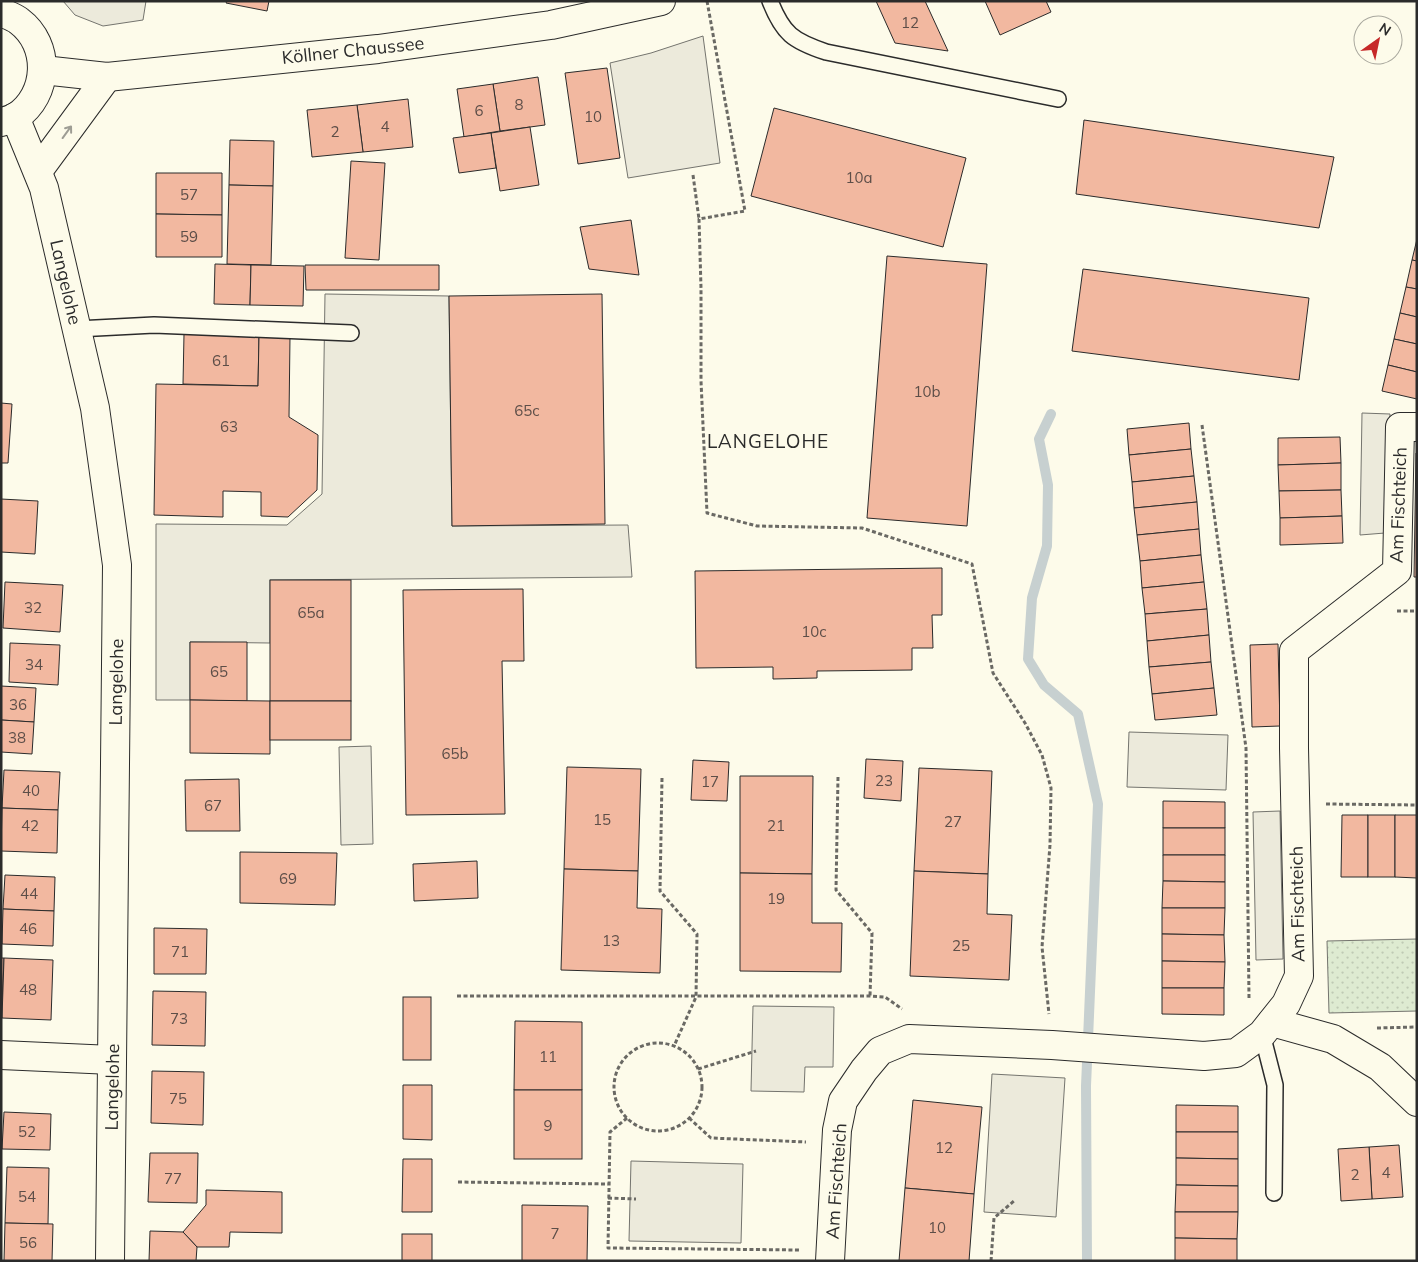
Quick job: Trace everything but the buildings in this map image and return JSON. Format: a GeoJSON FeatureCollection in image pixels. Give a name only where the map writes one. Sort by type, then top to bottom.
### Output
{"type":"FeatureCollection","features":[{"type":"Feature","properties":{"kind":"street","name":"Köllner Chaussee"},"geometry":{"type":"LineString","coordinates":[[43,70],[107,77],[378,49],[551,25],[661,1]]}},
{"type":"Feature","properties":{"kind":"street"},"geometry":{"type":"LineString","coordinates":[[1,12],[18,20],[32,34],[40,51],[43,70],[39,89],[29,105],[8,120]]}},
{"type":"Feature","properties":{"kind":"street"},"geometry":{"type":"LineString","coordinates":[[38,171],[107,77]]}},
{"type":"Feature","properties":{"kind":"street","name":"Langelohe"},"geometry":{"type":"LineString","coordinates":[[8,120],[38,171],[44,188],[95,408],[118,565],[110,1261]]}},
{"type":"Feature","properties":{"kind":"street","name":"Am Fischteich"},"geometry":{"type":"LineString","coordinates":[[831,1255],[837,1130],[843,1101],[864,1070],[880,1051],[909,1039],[1052,1045],[1204,1056],[1236,1053],[1267,1028],[1286,1004],[1299,976],[1294,651],[1397,570],[1400,426],[1417,427]]}},
{"type":"Feature","properties":{"kind":"street"},"geometry":{"type":"LineString","coordinates":[[1267,1028],[1333,1039],[1380,1067],[1417,1102]]}},
{"type":"Feature","properties":{"kind":"street"},"geometry":{"type":"LineString","coordinates":[[1,1055],[112,1060]]}},
{"type":"Feature","properties":{"kind":"lane"},"geometry":{"type":"LineString","coordinates":[[770,1],[776,18],[792,38],[826,52],[1058,99]]}},
{"type":"Feature","properties":{"kind":"lane"},"geometry":{"type":"LineString","coordinates":[[77,329],[154,325],[351,333]]}},
{"type":"Feature","properties":{"kind":"lane"},"geometry":{"type":"LineString","coordinates":[[1267,1028],[1275,1085],[1274,1193]]}},
{"type":"Feature","properties":{"kind":"path"},"geometry":{"type":"LineString","coordinates":[[698,219],[745,211],[707,1]]}},
{"type":"Feature","properties":{"kind":"path"},"geometry":{"type":"LineString","coordinates":[[693,175],[698,219],[701,288],[701,382],[707,513],[757,526],[862,528],[972,564],[993,673],[1025,723],[1042,755],[1051,788],[1050,845],[1042,947],[1052,1045]]}},
{"type":"Feature","properties":{"kind":"path"},"geometry":{"type":"LineString","coordinates":[[1202,424],[1246,748],[1250,1017],[1267,1028]]}},
{"type":"Feature","properties":{"kind":"path"},"geometry":{"type":"LineString","coordinates":[[838,777],[836,890],[872,933],[870,996]]}},
{"type":"Feature","properties":{"kind":"path"},"geometry":{"type":"LineString","coordinates":[[662,778],[660,891],[697,934],[696,997],[674,1046]]}},
{"type":"Feature","properties":{"kind":"path"},"geometry":{"type":"LineString","coordinates":[[1295,804],[1417,805]]}},
{"type":"Feature","properties":{"kind":"path"},"geometry":{"type":"LineString","coordinates":[[457,996],[885,996],[916,1018],[915,1040]]}},
{"type":"Feature","properties":{"kind":"path"},"geometry":{"type":"LineString","coordinates":[[657,1042],[674,1046],[688,1055],[698,1069],[702,1086],[698,1104],[689,1118],[675,1128],[658,1131],[642,1128],[627,1118],[617,1104],[613,1088],[616,1071],[626,1056],[640,1046],[657,1042]]}},
{"type":"Feature","properties":{"kind":"path"},"geometry":{"type":"LineString","coordinates":[[698,1069],[756,1052]]}},
{"type":"Feature","properties":{"kind":"path"},"geometry":{"type":"LineString","coordinates":[[627,1118],[610,1132],[608,1248],[831,1255]]}},
{"type":"Feature","properties":{"kind":"path"},"geometry":{"type":"LineString","coordinates":[[689,1118],[711,1138],[836,1144]]}},
{"type":"Feature","properties":{"kind":"path"},"geometry":{"type":"LineString","coordinates":[[458,1182],[608,1184]]}},
{"type":"Feature","properties":{"kind":"path"},"geometry":{"type":"LineString","coordinates":[[608,1198],[636,1199]]}},
{"type":"Feature","properties":{"kind":"path"},"geometry":{"type":"LineString","coordinates":[[991,1261],[994,1218],[1014,1201]]}},
{"type":"Feature","properties":{"kind":"green space"},"geometry":{"type":"Polygon","coordinates":[[[1417,939],[1417,1011],[1329,1013],[1327,941],[1417,939]]]}},
{"type":"Feature","properties":{"kind":"shaded area"},"geometry":{"type":"Polygon","coordinates":[[[63,1],[146,1],[143,20],[103,26],[75,15],[63,1]]]}},
{"type":"Feature","properties":{"kind":"shaded area"},"geometry":{"type":"Polygon","coordinates":[[[703,36],[720,163],[628,178],[610,63],[651,53],[703,36]]]}},
{"type":"Feature","properties":{"kind":"shaded area"},"geometry":{"type":"Polygon","coordinates":[[[325,294],[449,296],[452,526],[628,525],[632,577],[270,580],[270,643],[190,642],[190,700],[156,700],[156,524],[287,525],[322,494],[325,294]]]}},
{"type":"Feature","properties":{"kind":"shaded area"},"geometry":{"type":"Polygon","coordinates":[[[1362,413],[1390,414],[1385,533],[1360,535],[1362,413]]]}},
{"type":"Feature","properties":{"kind":"shaded area"},"geometry":{"type":"Polygon","coordinates":[[[1129,732],[1228,735],[1226,790],[1127,787],[1129,732]]]}},
{"type":"Feature","properties":{"kind":"shaded area"},"geometry":{"type":"Polygon","coordinates":[[[371,746],[373,844],[341,845],[339,747],[371,746]]]}},
{"type":"Feature","properties":{"kind":"shaded area"},"geometry":{"type":"Polygon","coordinates":[[[1280,811],[1283,959],[1256,960],[1253,812],[1280,811]]]}},
{"type":"Feature","properties":{"kind":"shaded area"},"geometry":{"type":"Polygon","coordinates":[[[753,1006],[834,1007],[833,1067],[805,1067],[804,1092],[751,1091],[753,1006]]]}},
{"type":"Feature","properties":{"kind":"shaded area"},"geometry":{"type":"Polygon","coordinates":[[[992,1074],[1065,1078],[1056,1217],[984,1212],[992,1074]]]}},
{"type":"Feature","properties":{"kind":"shaded area"},"geometry":{"type":"Polygon","coordinates":[[[631,1161],[743,1164],[741,1243],[629,1241],[631,1161]]]}},
{"type":"Feature","properties":{"kind":"waterway"},"geometry":{"type":"LineString","coordinates":[[1051,414],[1039,439],[1048,485],[1047,546],[1032,598],[1028,659],[1044,685],[1078,714],[1098,804],[1086,1086],[1087,1261]]}},
{"type":"Feature","properties":{"kind":"district","name":"LANGELOHE"},"geometry":{"type":"Point","coordinates":[768,441]}}]}
